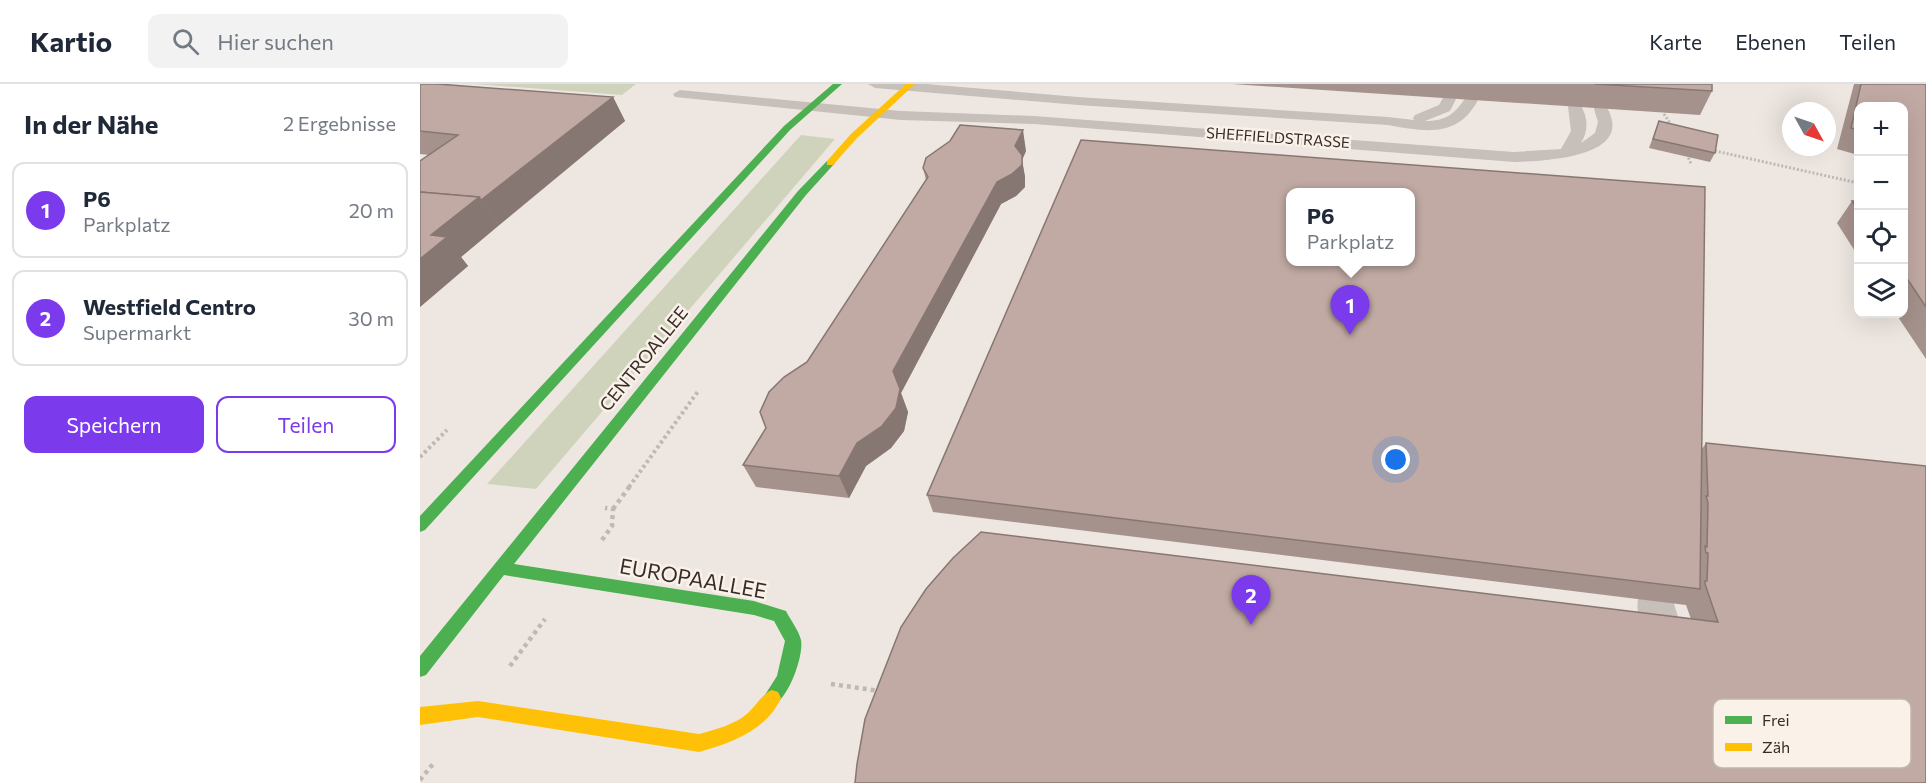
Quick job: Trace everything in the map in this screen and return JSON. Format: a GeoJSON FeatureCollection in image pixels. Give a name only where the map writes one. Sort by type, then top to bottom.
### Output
{"type":"FeatureCollection","features":[{"type":"Feature","properties":{"kind":"street"},"geometry":{"type":"LineString","coordinates":[[420,526],[787,129],[838,84]]}},
{"type":"Feature","properties":{"kind":"street","name":"CENTROALLEE"},"geometry":{"type":"LineString","coordinates":[[420,669],[802,193],[877,113],[909,86]]}},
{"type":"Feature","properties":{"kind":"street","name":"EUROPAALLEE"},"geometry":{"type":"LineString","coordinates":[[420,716],[478,709],[699,743],[735,734],[762,713],[785,678],[793,641],[780,616],[754,608],[499,568]]}},
{"type":"Feature","properties":{"kind":"street"},"geometry":{"type":"LineString","coordinates":[[1655,601],[1665,638]]}},
{"type":"Feature","properties":{"kind":"lane","name":"SHEFFIELDSTRASSE"},"geometry":{"type":"LineString","coordinates":[[875,84],[1205,110],[1388,120],[1422,118],[1437,113],[1445,108],[1449,99]]}},
{"type":"Feature","properties":{"kind":"lane","name":"SHEFFIELDSTRASSE"},"geometry":{"type":"LineString","coordinates":[[680,94],[877,113],[988,120],[1034,120],[1515,157],[1547,156],[1588,147],[1600,139],[1605,123],[1601,109]]}},
{"type":"Feature","properties":{"kind":"lane","name":"SHEFFIELDSTRASSE"},"geometry":{"type":"LineString","coordinates":[[1388,120],[1420,126],[1449,123],[1466,113],[1471,100]]}},
{"type":"Feature","properties":{"kind":"lane"},"geometry":{"type":"LineString","coordinates":[[1567,152],[1581,128],[1575,107]]}},
{"type":"Feature","properties":{"kind":"lane"},"geometry":{"type":"LineString","coordinates":[[1205,110],[1235,124],[1251,136],[1266,155]]}},
{"type":"Feature","properties":{"kind":"lane","name":"SHEFFIELDSTRASSE"},"geometry":{"type":"LineString","coordinates":[[988,120],[1104,140]]}},
{"type":"Feature","properties":{"kind":"lane"},"geometry":{"type":"LineString","coordinates":[[1241,150],[1251,136]]}},
{"type":"Feature","properties":{"kind":"path"},"geometry":{"type":"LineString","coordinates":[[1664,114],[1678,136]]}},
{"type":"Feature","properties":{"kind":"path"},"geometry":{"type":"LineString","coordinates":[[1702,148],[1854,182]]}},
{"type":"Feature","properties":{"kind":"path"},"geometry":{"type":"LineString","coordinates":[[1685,150],[1691,164]]}},
{"type":"Feature","properties":{"kind":"path"},"geometry":{"type":"LineString","coordinates":[[594,507],[613,509],[612,526],[600,544]]}},
{"type":"Feature","properties":{"kind":"path"},"geometry":{"type":"LineString","coordinates":[[509,668],[551,611]]}},
{"type":"Feature","properties":{"kind":"path"},"geometry":{"type":"LineString","coordinates":[[785,678],[882,692]]}},
{"type":"Feature","properties":{"kind":"path"},"geometry":{"type":"LineString","coordinates":[[420,780],[439,756]]}},
{"type":"Feature","properties":{"kind":"green space"},"geometry":{"type":"Polygon","coordinates":[[[474,84],[636,84],[622,95],[474,84]]]}},
{"type":"Feature","properties":{"kind":"green space"},"geometry":{"type":"Polygon","coordinates":[[[801,135],[835,139],[536,489],[487,484],[801,135]]]}},
{"type":"Feature","properties":{"kind":"building"},"geometry":{"type":"Polygon","coordinates":[[[420,84],[613,97],[481,200],[479,197],[420,192],[420,161],[458,135],[420,131],[420,84]]]}},
{"type":"Feature","properties":{"kind":"building"},"geometry":{"type":"Polygon","coordinates":[[[1595,84],[1712,84],[1712,91],[1595,84]]]}},
{"type":"Feature","properties":{"kind":"building"},"geometry":{"type":"Polygon","coordinates":[[[1861,84],[1926,84],[1926,307],[1908,280],[1908,102],[1857,102],[1861,84]]]}},
{"type":"Feature","properties":{"kind":"building"},"geometry":{"type":"Polygon","coordinates":[[[1659,121],[1718,135],[1715,153],[1653,139],[1659,121]]]}},
{"type":"Feature","properties":{"kind":"building"},"geometry":{"type":"Polygon","coordinates":[[[960,125],[1023,130],[1015,146],[1022,155],[1022,165],[1012,174],[997,182],[893,371],[900,389],[896,408],[882,426],[857,443],[839,476],[743,465],[766,428],[760,412],[769,392],[784,377],[807,362],[928,177],[923,168],[926,158],[950,141],[960,125]]]}},
{"type":"Feature","properties":{"kind":"building"},"geometry":{"type":"Polygon","coordinates":[[[1081,140],[1705,187],[1700,589],[927,495],[1081,140]]]}},
{"type":"Feature","properties":{"kind":"building"},"geometry":{"type":"Polygon","coordinates":[[[420,192],[479,197],[431,235],[447,237],[420,259],[420,192]]]}},
{"type":"Feature","properties":{"kind":"building"},"geometry":{"type":"Polygon","coordinates":[[[1706,443],[1926,466],[1926,783],[855,783],[865,719],[901,627],[926,589],[953,558],[981,532],[1718,622],[1705,584],[1708,553],[1706,553],[1705,546],[1707,547],[1708,503],[1706,496],[1708,496],[1706,443]]]}},
{"type":"Feature","properties":{"kind":"traffic: fast"},"geometry":{"type":"LineString","coordinates":[[420,526],[787,128],[838,84]]}},
{"type":"Feature","properties":{"kind":"traffic: fast"},"geometry":{"type":"LineString","coordinates":[[420,669],[802,193],[830,163]]}},
{"type":"Feature","properties":{"kind":"traffic: fast"},"geometry":{"type":"LineString","coordinates":[[499,568],[754,608],[780,616],[793,641],[785,679],[772,698]]}},
{"type":"Feature","properties":{"kind":"traffic: slow"},"geometry":{"type":"LineString","coordinates":[[830,163],[854,136],[911,84]]}},
{"type":"Feature","properties":{"kind":"traffic: slow"},"geometry":{"type":"LineString","coordinates":[[420,716],[478,709],[699,743],[740,729],[757,717],[772,698]]}},
{"type":"Feature","properties":{"kind":"place","name":"P6"},"geometry":{"type":"Point","coordinates":[1350,335]}},
{"type":"Feature","properties":{"kind":"place","name":"Westfield Centro"},"geometry":{"type":"Point","coordinates":[1251,625]}}]}
